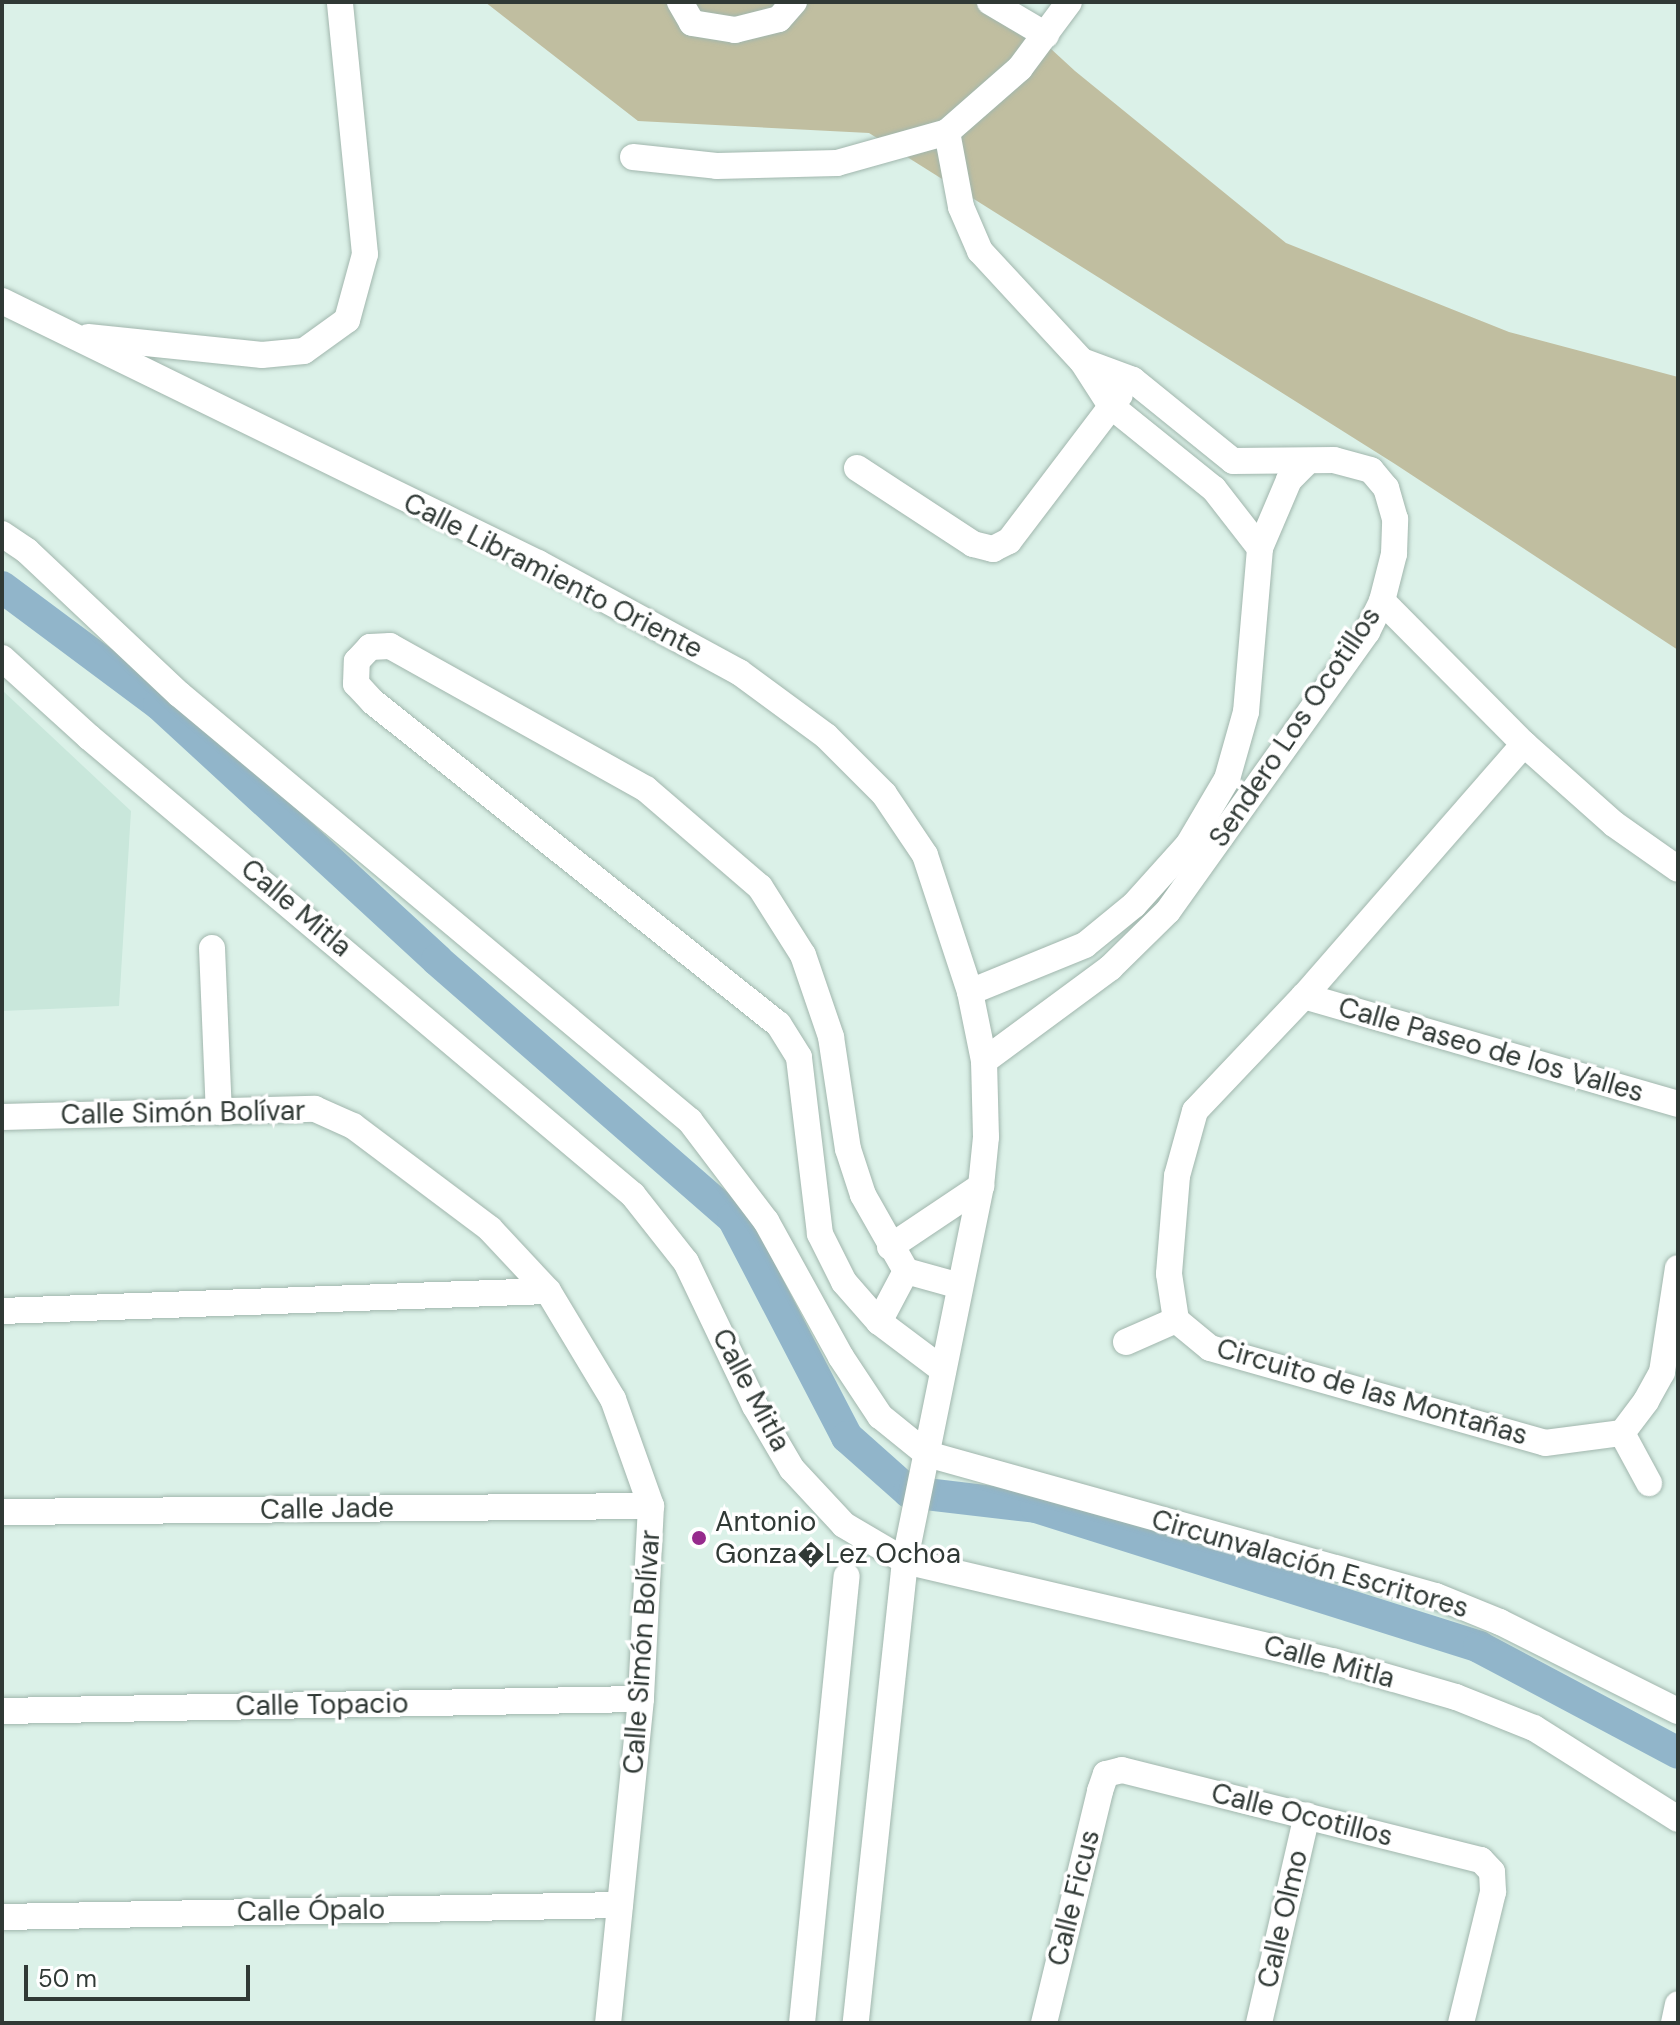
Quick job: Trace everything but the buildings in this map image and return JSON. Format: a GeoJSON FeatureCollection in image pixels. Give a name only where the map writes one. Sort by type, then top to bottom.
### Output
{"type":"FeatureCollection","features":[{"type":"Feature","properties":{"kind":"street"},"geometry":{"type":"LineString","coordinates":[[67,335],[262,355],[304,351],[347,320],[365,254],[340,2]]}},
{"type":"Feature","properties":{"kind":"street"},"geometry":{"type":"LineString","coordinates":[[680,2],[692,23],[735,30],[779,19],[794,2]]}},
{"type":"Feature","properties":{"kind":"street"},"geometry":{"type":"LineString","coordinates":[[990,2],[1046,35]]}},
{"type":"Feature","properties":{"kind":"street"},"geometry":{"type":"LineString","coordinates":[[633,157],[717,166],[837,163],[947,132],[989,99],[1046,35],[1069,2]]}},
{"type":"Feature","properties":{"kind":"street"},"geometry":{"type":"LineString","coordinates":[[947,132],[958,195],[980,251],[1082,361],[1111,406],[1214,489],[1260,548]]}},
{"type":"Feature","properties":{"kind":"street","name":"Calle Libramiento Oriente"},"geometry":{"type":"LineString","coordinates":[[2,301],[538,563],[751,681],[826,736],[884,794],[925,855],[970,992],[984,1061],[981,1186],[905,1561],[856,2023]]}},
{"type":"Feature","properties":{"kind":"street"},"geometry":{"type":"LineString","coordinates":[[1082,361],[1133,380],[1233,461],[1307,462]]}},
{"type":"Feature","properties":{"kind":"street"},"geometry":{"type":"LineString","coordinates":[[857,468],[973,544],[993,549],[1009,541],[1133,380]]}},
{"type":"Feature","properties":{"kind":"street"},"geometry":{"type":"LineString","coordinates":[[1214,489],[1233,461]]}},
{"type":"Feature","properties":{"kind":"street","name":"Sendero Los Ocotillos"},"geometry":{"type":"LineString","coordinates":[[970,992],[1085,945],[1134,905],[1188,845],[1227,779],[1246,712],[1260,548],[1289,480],[1307,462],[1356,463],[1371,470],[1386,488],[1395,519],[1394,554],[1382,601],[1367,632],[1168,911],[1110,968],[984,1061]]}},
{"type":"Feature","properties":{"kind":"street"},"geometry":{"type":"LineString","coordinates":[[2,534],[27,551],[179,694],[690,1121],[766,1221],[841,1357],[880,1416],[925,1467]]}},
{"type":"Feature","properties":{"kind":"street"},"geometry":{"type":"LineString","coordinates":[[1382,601],[1524,744],[1614,824],[1678,869]]}},
{"type":"Feature","properties":{"kind":"street"},"geometry":{"type":"LineString","coordinates":[[943,1370],[879,1322],[844,1282],[820,1234],[799,1057],[778,1024],[373,702],[356,684],[357,661],[370,647],[390,646],[646,789],[760,887],[803,955],[831,1037],[848,1149],[890,1247],[906,1271],[960,1286]]}},
{"type":"Feature","properties":{"kind":"street","name":"Calle Mitla"},"geometry":{"type":"LineString","coordinates":[[2,658],[89,737],[633,1195],[686,1262],[755,1406],[792,1469],[844,1525],[905,1561],[1332,1661],[1456,1697],[1534,1728],[1678,1819]]}},
{"type":"Feature","properties":{"kind":"street"},"geometry":{"type":"LineString","coordinates":[[1126,1342],[1176,1320],[1170,1260],[1177,1176],[1195,1111],[1304,996],[1524,744]]}},
{"type":"Feature","properties":{"kind":"street"},"geometry":{"type":"LineString","coordinates":[[212,948],[219,1112]]}},
{"type":"Feature","properties":{"kind":"street","name":"Calle Paseo de los Valles"},"geometry":{"type":"LineString","coordinates":[[1304,996],[1678,1104]]}},
{"type":"Feature","properties":{"kind":"street","name":"Calle Simón Bolívar"},"geometry":{"type":"LineString","coordinates":[[2,1117],[315,1109],[353,1126],[490,1229],[548,1291],[613,1399],[651,1506],[641,1699],[608,2023]]}},
{"type":"Feature","properties":{"kind":"street"},"geometry":{"type":"LineString","coordinates":[[890,1247],[981,1186]]}},
{"type":"Feature","properties":{"kind":"street"},"geometry":{"type":"LineString","coordinates":[[1649,1483],[1622,1433],[1662,1372],[1678,1268]]}},
{"type":"Feature","properties":{"kind":"street"},"geometry":{"type":"LineString","coordinates":[[879,1322],[906,1271]]}},
{"type":"Feature","properties":{"kind":"street"},"geometry":{"type":"LineString","coordinates":[[2,1311],[548,1291]]}},
{"type":"Feature","properties":{"kind":"street","name":"Circuito de las Montañas"},"geometry":{"type":"LineString","coordinates":[[1176,1320],[1210,1348],[1545,1443],[1622,1433]]}},
{"type":"Feature","properties":{"kind":"street","name":"Circunvalación Escritores"},"geometry":{"type":"LineString","coordinates":[[925,1467],[1436,1596],[1500,1622],[1678,1711]]}},
{"type":"Feature","properties":{"kind":"street","name":"Calle Jade"},"geometry":{"type":"LineString","coordinates":[[2,1512],[651,1506]]}},
{"type":"Feature","properties":{"kind":"street"},"geometry":{"type":"LineString","coordinates":[[802,2023],[847,1576]]}},
{"type":"Feature","properties":{"kind":"street","name":"Calle Topacio"},"geometry":{"type":"LineString","coordinates":[[2,1711],[641,1699]]}},
{"type":"Feature","properties":{"kind":"street","name":"Calle Ocotillos"},"geometry":{"type":"LineString","coordinates":[[1106,1774],[1122,1770],[1481,1860],[1492,1872],[1493,1892],[1461,2023]]}},
{"type":"Feature","properties":{"kind":"street","name":"Calle Ficus"},"geometry":{"type":"LineString","coordinates":[[1044,2023],[1106,1774]]}},
{"type":"Feature","properties":{"kind":"street","name":"Calle Olmo"},"geometry":{"type":"LineString","coordinates":[[1259,2023],[1307,1815]]}},
{"type":"Feature","properties":{"kind":"street","name":"Calle Ópalo"},"geometry":{"type":"LineString","coordinates":[[2,1917],[620,1905]]}},
{"type":"Feature","properties":{"kind":"street"},"geometry":{"type":"LineString","coordinates":[[1674,2023],[1678,2004]]}},
{"type":"Feature","properties":{"kind":"shaded area"},"geometry":{"type":"Polygon","coordinates":[[[485,2],[1000,2],[1075,71],[1286,243],[1509,332],[1678,377],[1678,650],[1395,464],[869,133],[638,121],[485,2]]]}},
{"type":"Feature","properties":{"kind":"shaded area"},"geometry":{"type":"Polygon","coordinates":[[[2,690],[131,811],[119,1006],[2,1011],[2,690]]]}},
{"type":"Feature","properties":{"kind":"waterway"},"geometry":{"type":"LineString","coordinates":[[2,587],[159,704],[437,960],[733,1218],[847,1437],[909,1492],[1036,1507],[1479,1647],[1678,1753]]}},
{"type":"Feature","properties":{"kind":"place","name":"Antonio Gonza�Lez Ochoa"},"geometry":{"type":"Point","coordinates":[699,1538]}}]}
